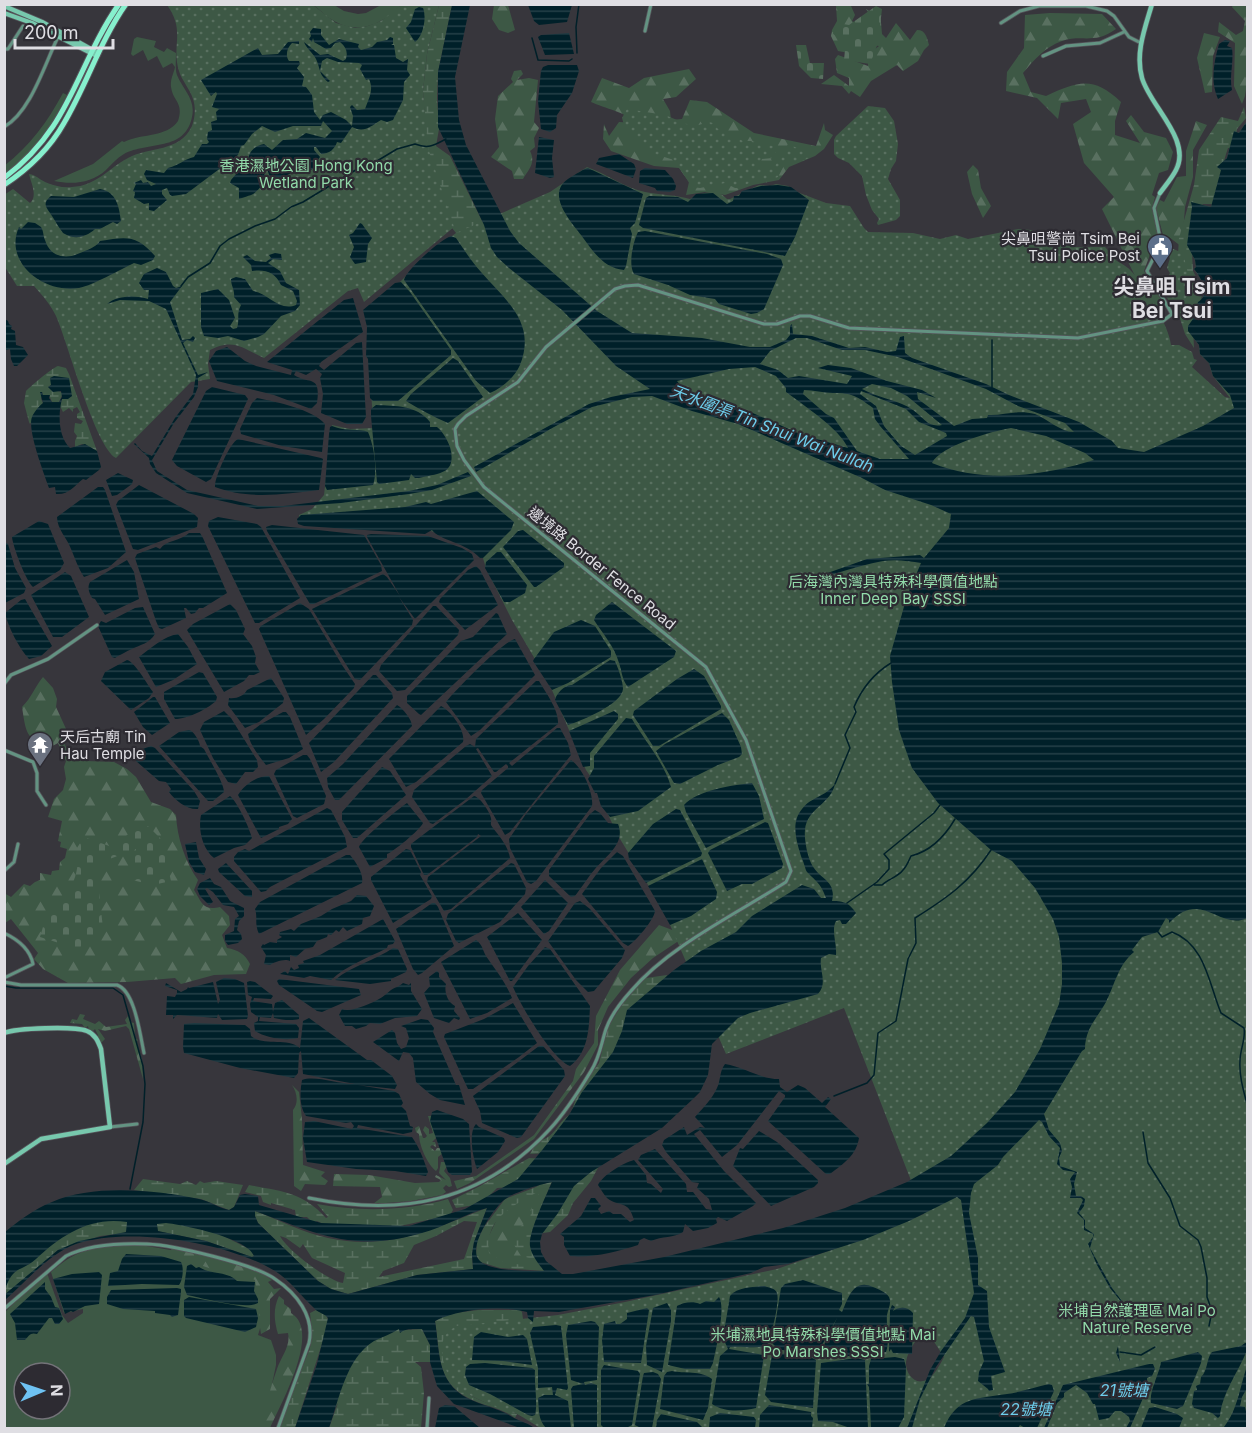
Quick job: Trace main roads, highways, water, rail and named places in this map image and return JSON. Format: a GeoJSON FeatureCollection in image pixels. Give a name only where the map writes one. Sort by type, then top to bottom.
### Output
{"type":"FeatureCollection","features":[{"type":"Feature","properties":{"kind":"main road"},"geometry":{"type":"LineString","coordinates":[[4,185],[30,165],[58,133],[119,4]]}},
{"type":"Feature","properties":{"kind":"main road"},"geometry":{"type":"LineString","coordinates":[[4,178],[26,161],[47,138],[75,91],[79,75],[126,4]]}},
{"type":"Feature","properties":{"kind":"water"},"geometry":{"type":"Polygon","coordinates":[[[528,4],[572,5],[567,22],[539,25],[534,21],[528,4]]]}},
{"type":"Feature","properties":{"kind":"water","name":"天水圍渠 Tin Shui Wai Nullah"},"geometry":{"type":"Polygon","coordinates":[[[452,5],[470,5],[455,77],[459,120],[466,145],[510,231],[519,243],[597,311],[632,333],[702,338],[750,347],[770,347],[786,340],[790,335],[792,324],[793,334],[812,336],[849,348],[865,347],[887,352],[896,351],[900,337],[904,336],[905,353],[912,358],[986,384],[1079,422],[1112,441],[1118,448],[1144,452],[1203,426],[1234,408],[1230,395],[1213,376],[1209,363],[1200,354],[1199,345],[1188,331],[1198,302],[1204,295],[1204,290],[1202,281],[1194,269],[1195,260],[1187,245],[1191,202],[1211,207],[1221,170],[1217,167],[1227,158],[1234,131],[1239,133],[1247,121],[1247,918],[1237,921],[1201,909],[1191,909],[1180,913],[1169,923],[1166,918],[1158,932],[1142,937],[1132,950],[1134,952],[1120,969],[1106,1002],[1089,1030],[1085,1049],[1044,1114],[1049,1130],[1060,1143],[1062,1151],[1059,1158],[1060,1166],[1077,1172],[1074,1184],[1076,1196],[1085,1199],[1084,1206],[1079,1213],[1085,1220],[1085,1228],[1094,1234],[1090,1248],[1112,1288],[1128,1309],[1118,1346],[1127,1309],[1110,1288],[1097,1265],[1088,1244],[1093,1234],[1084,1230],[1084,1220],[1077,1213],[1083,1200],[1070,1198],[1072,1187],[1070,1179],[1075,1172],[1063,1170],[1057,1164],[1060,1148],[1039,1120],[998,1165],[974,1184],[971,1193],[969,1213],[978,1258],[978,1285],[987,1291],[989,1327],[1005,1372],[991,1376],[993,1390],[989,1391],[978,1381],[984,1361],[974,1317],[971,1316],[936,1367],[920,1399],[912,1428],[907,1428],[930,1370],[965,1318],[974,1293],[961,1200],[957,1197],[909,1221],[863,1240],[788,1264],[764,1267],[751,1273],[655,1295],[559,1312],[534,1311],[533,1322],[528,1318],[527,1312],[505,1309],[468,1311],[435,1321],[441,1364],[450,1383],[457,1391],[467,1398],[503,1412],[534,1428],[520,1428],[454,1404],[437,1386],[430,1362],[430,1345],[422,1329],[400,1333],[399,1329],[364,1348],[345,1380],[329,1428],[295,1428],[317,1364],[328,1318],[316,1310],[291,1283],[275,1271],[231,1252],[205,1245],[149,1237],[98,1239],[76,1244],[47,1261],[5,1300],[4,1295],[58,1250],[79,1241],[126,1232],[127,1222],[114,1221],[77,1229],[14,1273],[5,1290],[5,1232],[39,1208],[68,1196],[105,1191],[144,1191],[199,1199],[229,1210],[234,1207],[240,1195],[245,1194],[258,1196],[259,1205],[321,1223],[409,1226],[465,1209],[518,1179],[569,1115],[582,1092],[613,1052],[622,1031],[627,1010],[674,970],[701,951],[736,932],[752,916],[802,885],[814,889],[821,898],[826,898],[820,886],[806,871],[795,827],[798,815],[806,805],[835,784],[829,797],[810,816],[805,833],[806,846],[814,869],[830,884],[833,894],[832,901],[846,903],[856,913],[846,924],[842,924],[840,920],[836,921],[834,929],[836,955],[829,954],[821,958],[823,981],[821,990],[818,994],[738,1018],[712,1044],[708,1075],[700,1092],[662,1128],[591,1172],[574,1186],[542,1234],[541,1252],[546,1261],[562,1274],[573,1274],[664,1257],[783,1228],[845,1208],[907,1182],[951,1156],[987,1123],[1015,1092],[1040,1049],[1059,1004],[1062,984],[1059,937],[1053,919],[1035,888],[1012,861],[991,850],[938,803],[912,768],[899,730],[890,656],[907,596],[921,563],[883,561],[796,585],[794,582],[867,559],[920,555],[924,558],[949,528],[951,514],[885,490],[738,424],[692,411],[652,396],[632,397],[592,407],[476,472],[474,467],[589,404],[650,389],[616,366],[562,310],[497,257],[491,248],[484,225],[438,127],[438,72],[452,5]],[[796,338],[770,351],[760,364],[778,370],[788,378],[799,376],[847,384],[852,376],[818,368],[828,365],[851,368],[922,390],[936,398],[917,392],[918,399],[954,426],[972,419],[987,418],[988,415],[1022,412],[1035,414],[1064,430],[1074,432],[1065,423],[1018,406],[986,389],[898,357],[865,350],[842,350],[807,338],[796,338]],[[755,367],[729,369],[677,381],[686,392],[698,399],[746,410],[800,434],[848,448],[829,425],[786,392],[786,388],[776,376],[755,367]],[[872,384],[862,389],[913,410],[933,425],[942,425],[907,396],[891,388],[872,384]],[[804,390],[803,394],[834,418],[857,451],[880,459],[909,459],[875,419],[873,408],[863,401],[845,394],[804,390]],[[861,391],[860,394],[876,406],[884,426],[901,446],[915,455],[947,436],[946,433],[919,422],[906,409],[861,391]],[[1011,428],[992,432],[956,445],[932,463],[972,474],[1013,475],[1034,474],[1094,460],[1085,453],[1046,436],[1011,428]],[[552,1182],[520,1192],[504,1200],[483,1229],[479,1239],[476,1248],[480,1261],[502,1269],[544,1271],[530,1246],[534,1224],[552,1182]],[[487,1208],[430,1230],[398,1239],[376,1241],[337,1238],[255,1211],[258,1223],[318,1281],[331,1289],[348,1294],[417,1275],[473,1269],[474,1242],[487,1208]],[[157,1224],[158,1231],[206,1241],[254,1256],[249,1249],[228,1238],[175,1224],[157,1224]]]}},
{"type":"Feature","properties":{"kind":"water"},"geometry":{"type":"Polygon","coordinates":[[[423,8],[424,22],[420,36],[415,42],[406,28],[411,22],[415,9],[423,8]]]}},
{"type":"Feature","properties":{"kind":"water"},"geometry":{"type":"Polygon","coordinates":[[[313,28],[321,29],[321,35],[329,45],[339,39],[359,44],[358,47],[361,50],[390,37],[393,38],[391,45],[394,45],[396,58],[403,62],[408,59],[407,70],[410,75],[404,82],[403,100],[393,120],[387,122],[381,120],[364,129],[352,127],[341,143],[337,142],[327,153],[321,154],[314,147],[320,157],[317,161],[319,164],[311,170],[301,172],[296,170],[284,177],[271,180],[266,164],[265,182],[254,194],[239,199],[239,188],[230,183],[242,167],[248,168],[249,156],[255,147],[264,144],[272,150],[283,140],[297,139],[306,133],[325,138],[332,131],[323,121],[321,126],[293,126],[275,132],[262,126],[241,146],[238,155],[186,194],[172,196],[167,188],[162,190],[167,200],[154,211],[149,210],[149,203],[144,204],[134,198],[135,192],[133,191],[136,184],[134,183],[141,180],[143,183],[148,182],[151,186],[156,184],[147,180],[144,174],[146,170],[164,173],[168,168],[194,157],[202,144],[209,142],[207,139],[208,132],[212,130],[211,122],[217,120],[216,112],[219,109],[212,107],[216,92],[211,96],[201,80],[258,48],[262,55],[278,54],[288,42],[299,41],[299,44],[290,45],[287,56],[289,61],[299,61],[297,68],[304,77],[302,86],[306,87],[312,95],[314,112],[320,120],[323,115],[331,112],[352,126],[353,116],[350,107],[352,105],[357,110],[365,109],[371,90],[369,79],[366,80],[360,69],[362,65],[359,63],[338,62],[327,58],[322,61],[320,71],[316,59],[304,42],[320,55],[328,54],[343,61],[346,59],[347,52],[340,42],[326,49],[314,42],[313,38],[312,42],[309,39],[313,28]]]}},
{"type":"Feature","properties":{"kind":"water"},"geometry":{"type":"Polygon","coordinates":[[[569,33],[574,54],[545,55],[538,37],[569,33]]]}},
{"type":"Feature","properties":{"kind":"water"},"geometry":{"type":"Polygon","coordinates":[[[1225,40],[1230,41],[1227,46],[1232,48],[1232,90],[1218,99],[1213,78],[1214,65],[1219,44],[1225,40]]]}},
{"type":"Feature","properties":{"kind":"water"},"geometry":{"type":"Polygon","coordinates":[[[548,65],[577,65],[579,71],[572,93],[557,115],[556,128],[550,132],[541,129],[538,101],[541,71],[548,65]]]}},
{"type":"Feature","properties":{"kind":"water"},"geometry":{"type":"Polygon","coordinates":[[[539,137],[554,140],[552,158],[554,177],[550,178],[535,173],[539,137]]]}},
{"type":"Feature","properties":{"kind":"water"},"geometry":{"type":"Polygon","coordinates":[[[619,154],[634,164],[636,169],[633,178],[596,164],[599,158],[619,154]]]}},
{"type":"Feature","properties":{"kind":"water"},"geometry":{"type":"Polygon","coordinates":[[[588,168],[643,194],[635,223],[630,228],[632,234],[624,270],[610,266],[599,258],[561,206],[559,190],[563,183],[588,168]]]}},
{"type":"Feature","properties":{"kind":"water"},"geometry":{"type":"Polygon","coordinates":[[[645,168],[665,170],[673,179],[675,190],[657,191],[655,188],[639,183],[640,171],[645,168]]]}},
{"type":"Feature","properties":{"kind":"water"},"geometry":{"type":"Polygon","coordinates":[[[761,186],[791,187],[809,200],[785,256],[643,228],[639,225],[646,198],[649,196],[678,197],[688,202],[696,194],[713,193],[727,204],[733,201],[734,196],[739,196],[742,191],[761,186]]]}},
{"type":"Feature","properties":{"kind":"water"},"geometry":{"type":"Polygon","coordinates":[[[100,189],[114,197],[121,221],[117,224],[113,222],[79,237],[71,237],[63,233],[47,208],[46,201],[51,196],[74,197],[100,189]]]}},
{"type":"Feature","properties":{"kind":"water"},"geometry":{"type":"Polygon","coordinates":[[[28,222],[41,227],[47,246],[59,256],[75,255],[93,247],[100,241],[124,238],[142,244],[155,256],[153,260],[141,265],[134,263],[99,281],[79,288],[66,289],[53,286],[30,273],[22,264],[17,253],[16,240],[19,227],[21,229],[28,222]]]}},
{"type":"Feature","properties":{"kind":"water"},"geometry":{"type":"Polygon","coordinates":[[[360,223],[372,238],[368,244],[366,262],[355,264],[350,257],[354,247],[349,235],[360,223]]]}},
{"type":"Feature","properties":{"kind":"water"},"geometry":{"type":"Polygon","coordinates":[[[645,231],[767,254],[781,259],[783,265],[764,309],[751,314],[719,304],[715,299],[690,295],[634,274],[631,265],[633,247],[638,232],[645,231]]]}},
{"type":"Feature","properties":{"kind":"water"},"geometry":{"type":"Polygon","coordinates":[[[451,236],[456,238],[468,256],[508,302],[516,313],[524,336],[524,350],[515,374],[508,382],[490,393],[476,381],[404,280],[424,255],[451,236]]]}},
{"type":"Feature","properties":{"kind":"water"},"geometry":{"type":"Polygon","coordinates":[[[281,254],[282,260],[273,259],[268,263],[280,271],[286,283],[299,290],[300,305],[295,311],[281,316],[264,334],[244,341],[228,336],[218,338],[204,336],[201,327],[201,293],[218,289],[229,300],[235,318],[230,326],[233,329],[237,328],[241,305],[234,297],[231,279],[236,277],[245,279],[253,291],[279,304],[296,305],[297,301],[293,291],[281,285],[269,272],[252,271],[251,265],[243,257],[247,255],[255,261],[266,262],[271,258],[269,255],[281,254]]]}},
{"type":"Feature","properties":{"kind":"water"},"geometry":{"type":"Polygon","coordinates":[[[157,268],[166,272],[173,286],[176,288],[182,286],[170,302],[182,340],[193,336],[195,338],[193,342],[187,340],[183,343],[198,375],[208,372],[198,378],[198,387],[194,397],[174,423],[152,460],[157,471],[187,490],[258,506],[283,506],[409,491],[437,485],[468,472],[471,476],[432,490],[409,494],[341,503],[257,509],[187,493],[156,473],[149,458],[134,444],[152,456],[193,394],[196,375],[166,309],[149,301],[120,300],[107,304],[127,297],[148,299],[149,290],[144,290],[139,283],[144,274],[157,268]]]}},
{"type":"Feature","properties":{"kind":"water"},"geometry":{"type":"Polygon","coordinates":[[[401,282],[451,350],[451,355],[398,401],[373,401],[370,398],[366,356],[367,327],[363,310],[395,283],[401,282]]]}},
{"type":"Feature","properties":{"kind":"water"},"geometry":{"type":"Polygon","coordinates":[[[353,298],[363,332],[321,362],[319,366],[324,370],[356,343],[362,342],[366,417],[362,424],[347,424],[321,413],[323,394],[320,378],[322,374],[316,369],[306,375],[296,371],[294,375],[316,384],[317,403],[311,409],[274,395],[217,381],[209,361],[216,351],[227,347],[245,361],[256,366],[291,375],[292,370],[267,362],[344,300],[353,298]]]}},
{"type":"Feature","properties":{"kind":"water"},"geometry":{"type":"Polygon","coordinates":[[[5,319],[15,331],[16,345],[23,347],[28,355],[17,366],[14,366],[11,359],[10,349],[6,350],[5,347],[5,319]]]}},
{"type":"Feature","properties":{"kind":"water"},"geometry":{"type":"Polygon","coordinates":[[[453,358],[458,361],[483,397],[448,423],[406,401],[453,358]]]}},
{"type":"Feature","properties":{"kind":"water"},"geometry":{"type":"Polygon","coordinates":[[[54,376],[69,378],[72,396],[62,399],[60,411],[61,431],[66,443],[70,448],[85,444],[97,451],[101,467],[86,480],[83,479],[71,490],[61,494],[56,494],[55,487],[49,488],[37,452],[31,423],[34,413],[43,403],[40,392],[43,395],[50,395],[52,402],[59,402],[62,397],[61,391],[53,392],[48,387],[51,385],[50,378],[54,376]]]}},
{"type":"Feature","properties":{"kind":"water"},"geometry":{"type":"Polygon","coordinates":[[[212,387],[245,395],[248,399],[211,479],[206,482],[177,466],[172,460],[206,391],[212,387]]]}},
{"type":"Feature","properties":{"kind":"water"},"geometry":{"type":"Polygon","coordinates":[[[257,398],[294,407],[319,419],[325,424],[322,452],[282,446],[241,434],[240,429],[252,403],[257,398]]]}},
{"type":"Feature","properties":{"kind":"water"},"geometry":{"type":"Polygon","coordinates":[[[376,405],[412,409],[425,416],[430,422],[430,427],[437,427],[448,441],[452,456],[449,467],[434,475],[415,478],[411,474],[409,480],[379,484],[371,416],[371,409],[376,405]]]}},
{"type":"Feature","properties":{"kind":"water"},"geometry":{"type":"Polygon","coordinates":[[[332,426],[368,432],[375,458],[373,485],[327,490],[325,486],[329,434],[332,426]]]}},
{"type":"Feature","properties":{"kind":"water"},"geometry":{"type":"Polygon","coordinates":[[[238,439],[323,459],[319,490],[254,495],[215,487],[223,461],[238,439]]]}},
{"type":"Feature","properties":{"kind":"water"},"geometry":{"type":"Polygon","coordinates":[[[118,473],[133,480],[132,484],[112,496],[106,480],[118,473]]]}},
{"type":"Feature","properties":{"kind":"water"},"geometry":{"type":"Polygon","coordinates":[[[139,485],[194,514],[198,518],[197,527],[138,550],[133,549],[116,505],[139,485]]]}},
{"type":"Feature","properties":{"kind":"water"},"geometry":{"type":"Polygon","coordinates":[[[98,487],[103,487],[105,490],[126,552],[108,568],[84,577],[60,529],[57,517],[98,487]]]}},
{"type":"Feature","properties":{"kind":"water"},"geometry":{"type":"Polygon","coordinates":[[[477,491],[514,522],[511,530],[483,558],[468,548],[441,537],[432,530],[425,534],[304,526],[298,524],[297,519],[301,515],[405,507],[426,502],[431,504],[477,491]]]}},
{"type":"Feature","properties":{"kind":"water"},"geometry":{"type":"Polygon","coordinates":[[[218,517],[257,524],[261,527],[300,598],[259,623],[255,623],[208,526],[209,521],[218,517]]]}},
{"type":"Feature","properties":{"kind":"water"},"geometry":{"type":"Polygon","coordinates":[[[39,521],[48,524],[64,563],[60,570],[33,587],[20,564],[12,537],[39,521]]]}},
{"type":"Feature","properties":{"kind":"water"},"geometry":{"type":"Polygon","coordinates":[[[272,525],[364,535],[382,571],[310,604],[267,531],[266,527],[272,525]]]}},
{"type":"Feature","properties":{"kind":"water"},"geometry":{"type":"Polygon","coordinates":[[[523,530],[564,563],[564,567],[536,587],[503,547],[518,531],[523,530]]]}},
{"type":"Feature","properties":{"kind":"water"},"geometry":{"type":"Polygon","coordinates":[[[189,533],[200,533],[227,593],[203,608],[199,608],[195,613],[191,614],[184,608],[186,618],[162,629],[156,621],[135,558],[137,554],[156,547],[160,549],[189,533]]]}},
{"type":"Feature","properties":{"kind":"water"},"geometry":{"type":"Polygon","coordinates":[[[371,534],[428,536],[462,548],[472,554],[474,560],[415,619],[399,597],[413,620],[412,625],[360,680],[355,679],[312,609],[383,574],[400,596],[367,537],[371,534]]]}},
{"type":"Feature","properties":{"kind":"water"},"geometry":{"type":"Polygon","coordinates":[[[4,542],[8,544],[15,568],[26,588],[24,593],[5,603],[4,542]]]}},
{"type":"Feature","properties":{"kind":"water"},"geometry":{"type":"Polygon","coordinates":[[[497,552],[501,552],[527,585],[525,593],[510,602],[504,602],[485,568],[486,562],[497,552]]]}},
{"type":"Feature","properties":{"kind":"water"},"geometry":{"type":"Polygon","coordinates":[[[127,560],[134,572],[139,599],[105,615],[92,598],[89,584],[127,560]]]}},
{"type":"Feature","properties":{"kind":"water"},"geometry":{"type":"Polygon","coordinates":[[[476,566],[498,605],[465,630],[439,602],[468,570],[476,566]]]}},
{"type":"Feature","properties":{"kind":"water"},"geometry":{"type":"Polygon","coordinates":[[[65,572],[71,576],[89,617],[62,637],[53,637],[31,595],[65,572]]]}},
{"type":"Feature","properties":{"kind":"water"},"geometry":{"type":"Polygon","coordinates":[[[25,599],[52,646],[41,656],[29,659],[14,637],[5,613],[25,599]]]}},
{"type":"Feature","properties":{"kind":"water"},"geometry":{"type":"Polygon","coordinates":[[[612,602],[676,651],[674,657],[628,687],[614,651],[594,620],[596,615],[612,602]]]}},
{"type":"Feature","properties":{"kind":"water"},"geometry":{"type":"Polygon","coordinates":[[[300,603],[309,609],[355,684],[354,688],[306,735],[259,629],[300,603]]]}},
{"type":"Feature","properties":{"kind":"water"},"geometry":{"type":"Polygon","coordinates":[[[230,604],[236,610],[245,629],[243,634],[252,646],[256,657],[255,663],[260,672],[249,675],[244,681],[224,692],[187,630],[193,624],[230,604]]]}},
{"type":"Feature","properties":{"kind":"water"},"geometry":{"type":"Polygon","coordinates":[[[433,606],[436,606],[459,630],[458,635],[405,690],[397,691],[379,671],[381,665],[433,606]]]}},
{"type":"Feature","properties":{"kind":"water"},"geometry":{"type":"Polygon","coordinates":[[[143,607],[155,634],[145,643],[115,658],[112,657],[98,626],[101,621],[106,623],[135,608],[143,607]]]}},
{"type":"Feature","properties":{"kind":"water"},"geometry":{"type":"Polygon","coordinates":[[[496,613],[507,634],[421,715],[419,714],[407,703],[407,696],[461,641],[473,637],[496,613]]]}},
{"type":"Feature","properties":{"kind":"water"},"geometry":{"type":"Polygon","coordinates":[[[581,620],[595,626],[611,651],[611,657],[552,690],[533,661],[554,632],[581,620]]]}},
{"type":"Feature","properties":{"kind":"water"},"geometry":{"type":"Polygon","coordinates":[[[178,634],[197,664],[173,680],[156,687],[139,657],[162,640],[178,634]]]}},
{"type":"Feature","properties":{"kind":"water"},"geometry":{"type":"Polygon","coordinates":[[[515,639],[535,675],[480,730],[471,736],[446,702],[490,657],[515,639]]]}},
{"type":"Feature","properties":{"kind":"water"},"geometry":{"type":"Polygon","coordinates":[[[127,660],[137,669],[153,692],[149,698],[131,710],[101,681],[105,672],[127,660]]]}},
{"type":"Feature","properties":{"kind":"water"},"geometry":{"type":"Polygon","coordinates":[[[610,660],[615,661],[620,675],[623,689],[621,695],[609,706],[568,725],[555,700],[557,695],[564,687],[572,685],[610,660]]]}},
{"type":"Feature","properties":{"kind":"water"},"geometry":{"type":"Polygon","coordinates":[[[694,669],[704,676],[721,709],[659,746],[653,746],[633,715],[634,711],[694,669]]]}},
{"type":"Feature","properties":{"kind":"water"},"geometry":{"type":"Polygon","coordinates":[[[199,672],[203,673],[217,697],[216,701],[197,713],[175,719],[164,699],[164,692],[199,672]]]}},
{"type":"Feature","properties":{"kind":"water"},"geometry":{"type":"Polygon","coordinates":[[[373,675],[376,675],[392,693],[393,698],[334,762],[321,772],[309,743],[373,675]]]}},
{"type":"Feature","properties":{"kind":"water"},"geometry":{"type":"Polygon","coordinates":[[[271,678],[284,698],[283,703],[259,722],[245,728],[228,705],[229,698],[240,697],[247,690],[271,678]]]}},
{"type":"Feature","properties":{"kind":"water"},"geometry":{"type":"Polygon","coordinates":[[[536,681],[539,681],[552,702],[558,724],[509,763],[512,766],[557,728],[560,728],[568,743],[571,755],[510,832],[505,835],[481,793],[508,766],[506,764],[494,772],[478,748],[476,749],[492,776],[465,800],[433,824],[430,823],[412,797],[414,790],[466,746],[470,744],[475,747],[476,739],[536,681]]]}},
{"type":"Feature","properties":{"kind":"water"},"geometry":{"type":"Polygon","coordinates":[[[153,697],[170,723],[152,735],[143,727],[134,712],[153,697]]]}},
{"type":"Feature","properties":{"kind":"water"},"geometry":{"type":"Polygon","coordinates":[[[397,705],[407,714],[412,726],[339,800],[335,800],[328,787],[327,778],[343,764],[397,705]]]}},
{"type":"Feature","properties":{"kind":"water"},"geometry":{"type":"Polygon","coordinates":[[[441,706],[457,722],[462,732],[463,742],[416,782],[406,787],[389,759],[441,706]]]}},
{"type":"Feature","properties":{"kind":"water"},"geometry":{"type":"Polygon","coordinates":[[[224,711],[231,718],[257,760],[258,767],[253,772],[245,772],[236,784],[228,782],[213,758],[200,730],[204,722],[224,711]]]}},
{"type":"Feature","properties":{"kind":"water"},"geometry":{"type":"Polygon","coordinates":[[[614,711],[618,714],[618,719],[590,753],[590,766],[583,767],[569,731],[614,711]]]}},
{"type":"Feature","properties":{"kind":"water"},"geometry":{"type":"Polygon","coordinates":[[[283,712],[290,717],[303,749],[289,758],[266,765],[248,734],[283,712]]]}},
{"type":"Feature","properties":{"kind":"water"},"geometry":{"type":"Polygon","coordinates":[[[722,713],[729,720],[742,754],[680,784],[674,783],[656,751],[722,713]]]}},
{"type":"Feature","properties":{"kind":"water"},"geometry":{"type":"Polygon","coordinates":[[[626,718],[632,719],[653,751],[671,787],[638,811],[610,817],[601,806],[597,793],[588,779],[594,768],[594,756],[626,718]]]}},
{"type":"Feature","properties":{"kind":"water"},"geometry":{"type":"Polygon","coordinates":[[[189,730],[195,734],[200,746],[204,749],[223,788],[224,792],[213,801],[208,801],[159,746],[179,732],[189,730]]]}},
{"type":"Feature","properties":{"kind":"water"},"geometry":{"type":"Polygon","coordinates":[[[151,746],[194,791],[200,801],[198,809],[190,808],[178,801],[169,792],[171,789],[166,782],[159,781],[136,761],[135,755],[140,750],[151,746]]]}},
{"type":"Feature","properties":{"kind":"water"},"geometry":{"type":"Polygon","coordinates":[[[307,755],[310,759],[326,796],[324,804],[297,818],[293,816],[274,774],[276,770],[307,755]]]}},
{"type":"Feature","properties":{"kind":"water"},"geometry":{"type":"Polygon","coordinates":[[[571,760],[579,768],[586,781],[591,794],[592,806],[536,881],[531,884],[527,882],[510,848],[509,839],[526,814],[571,760]]]}},
{"type":"Feature","properties":{"kind":"water"},"geometry":{"type":"Polygon","coordinates":[[[382,767],[390,771],[406,795],[357,838],[353,838],[342,820],[342,812],[382,767]]]}},
{"type":"Feature","properties":{"kind":"water"},"geometry":{"type":"Polygon","coordinates":[[[269,776],[292,819],[288,824],[261,838],[238,795],[251,782],[269,776]]]}},
{"type":"Feature","properties":{"kind":"water"},"geometry":{"type":"Polygon","coordinates":[[[752,783],[759,796],[764,819],[706,848],[684,805],[706,792],[752,783]]]}},
{"type":"Feature","properties":{"kind":"water"},"geometry":{"type":"Polygon","coordinates":[[[230,796],[243,816],[252,838],[245,845],[214,858],[206,849],[202,838],[201,815],[230,796]]]}},
{"type":"Feature","properties":{"kind":"water"},"geometry":{"type":"Polygon","coordinates":[[[474,796],[487,809],[491,825],[506,846],[510,858],[451,909],[444,911],[427,882],[428,877],[481,836],[478,834],[427,875],[424,875],[411,844],[474,796]]]}},
{"type":"Feature","properties":{"kind":"water"},"geometry":{"type":"Polygon","coordinates":[[[407,803],[423,823],[417,831],[387,854],[387,858],[370,867],[359,847],[373,831],[407,803]]]}},
{"type":"Feature","properties":{"kind":"water"},"geometry":{"type":"Polygon","coordinates":[[[327,808],[331,810],[345,837],[347,847],[261,892],[234,861],[238,852],[245,849],[249,851],[327,808]]]}},
{"type":"Feature","properties":{"kind":"water"},"geometry":{"type":"Polygon","coordinates":[[[676,809],[680,810],[702,853],[701,856],[646,883],[629,859],[628,853],[653,824],[676,809]]]}},
{"type":"Feature","properties":{"kind":"water"},"geometry":{"type":"Polygon","coordinates":[[[595,810],[608,823],[618,824],[619,837],[614,849],[592,872],[575,896],[571,897],[549,876],[549,870],[595,810]]]}},
{"type":"Feature","properties":{"kind":"water"},"geometry":{"type":"Polygon","coordinates":[[[765,822],[768,823],[783,864],[782,868],[752,884],[742,884],[727,891],[708,853],[765,822]]]}},
{"type":"Feature","properties":{"kind":"water"},"geometry":{"type":"Polygon","coordinates":[[[196,842],[199,858],[206,869],[204,875],[195,872],[189,862],[185,844],[196,842]]]}},
{"type":"Feature","properties":{"kind":"water"},"geometry":{"type":"Polygon","coordinates":[[[406,849],[410,850],[432,896],[431,899],[393,923],[371,877],[406,849]]]}},
{"type":"Feature","properties":{"kind":"water"},"geometry":{"type":"Polygon","coordinates":[[[617,852],[623,856],[655,911],[644,930],[628,946],[582,894],[601,868],[617,852]]]}},
{"type":"Feature","properties":{"kind":"water"},"geometry":{"type":"Polygon","coordinates":[[[346,855],[350,855],[357,865],[362,876],[362,883],[259,934],[255,909],[260,902],[346,855]]]}},
{"type":"Feature","properties":{"kind":"water"},"geometry":{"type":"Polygon","coordinates":[[[702,859],[717,892],[716,899],[691,916],[670,925],[648,886],[702,859]]]}},
{"type":"Feature","properties":{"kind":"water"},"geometry":{"type":"Polygon","coordinates":[[[226,863],[252,891],[252,897],[245,896],[219,872],[218,869],[226,863]]]}},
{"type":"Feature","properties":{"kind":"water"},"geometry":{"type":"Polygon","coordinates":[[[511,863],[514,864],[526,888],[525,894],[500,922],[459,943],[456,941],[446,920],[448,914],[511,863]]]}},
{"type":"Feature","properties":{"kind":"water"},"geometry":{"type":"Polygon","coordinates":[[[210,878],[214,884],[221,887],[230,901],[244,908],[244,916],[239,921],[237,930],[242,939],[238,943],[228,945],[225,941],[225,935],[234,931],[235,919],[239,916],[234,907],[223,905],[207,888],[205,889],[213,902],[209,905],[200,896],[197,889],[200,883],[210,878]]]}},
{"type":"Feature","properties":{"kind":"water"},"geometry":{"type":"Polygon","coordinates":[[[545,880],[568,903],[549,931],[544,934],[521,907],[545,880]]]}},
{"type":"Feature","properties":{"kind":"water"},"geometry":{"type":"Polygon","coordinates":[[[357,895],[366,896],[374,906],[370,916],[363,918],[362,924],[347,931],[343,927],[339,932],[336,930],[331,935],[328,934],[327,937],[317,941],[313,947],[305,949],[296,957],[290,955],[290,961],[264,964],[266,955],[261,947],[263,944],[277,943],[277,940],[282,937],[279,935],[280,932],[291,929],[294,931],[301,924],[351,901],[357,895]]]}},
{"type":"Feature","properties":{"kind":"water"},"geometry":{"type":"Polygon","coordinates":[[[580,901],[590,909],[625,950],[622,958],[594,991],[588,992],[576,980],[548,941],[575,903],[580,901]]]}},
{"type":"Feature","properties":{"kind":"water"},"geometry":{"type":"Polygon","coordinates":[[[432,903],[438,907],[454,946],[418,975],[413,969],[396,929],[432,903]]]}},
{"type":"Feature","properties":{"kind":"water"},"geometry":{"type":"Polygon","coordinates":[[[518,913],[542,940],[510,981],[487,937],[518,913]]]}},
{"type":"Feature","properties":{"kind":"water"},"geometry":{"type":"Polygon","coordinates":[[[383,919],[395,941],[393,944],[351,966],[331,980],[280,974],[285,971],[288,974],[291,967],[294,970],[299,968],[298,965],[304,963],[303,961],[320,955],[383,919]]]}},
{"type":"Feature","properties":{"kind":"water"},"geometry":{"type":"Polygon","coordinates":[[[476,940],[512,998],[487,1013],[470,1019],[441,962],[476,940]]]}},
{"type":"Feature","properties":{"kind":"water"},"geometry":{"type":"Polygon","coordinates":[[[545,947],[550,949],[590,1006],[584,1046],[581,1054],[570,1066],[546,1043],[513,987],[545,947]]]}},
{"type":"Feature","properties":{"kind":"water"},"geometry":{"type":"Polygon","coordinates":[[[393,948],[398,949],[407,969],[391,981],[370,984],[335,980],[348,971],[393,948]]]}},
{"type":"Feature","properties":{"kind":"water"},"geometry":{"type":"Polygon","coordinates":[[[437,971],[446,984],[447,996],[455,1006],[454,1011],[460,1018],[459,1020],[454,1018],[449,1023],[434,1018],[424,993],[430,986],[429,977],[437,971]]]}},
{"type":"Feature","properties":{"kind":"water"},"geometry":{"type":"Polygon","coordinates":[[[224,978],[244,983],[247,1019],[222,1020],[218,1014],[217,1018],[177,1015],[173,1019],[173,1015],[166,1015],[167,996],[175,997],[177,990],[165,986],[166,983],[181,992],[188,987],[213,982],[218,1004],[220,1000],[216,982],[224,978]]]}},
{"type":"Feature","properties":{"kind":"water"},"geometry":{"type":"Polygon","coordinates":[[[279,979],[359,989],[361,995],[322,1012],[317,1011],[279,985],[277,981],[279,979]]]}},
{"type":"Feature","properties":{"kind":"water"},"geometry":{"type":"Polygon","coordinates":[[[247,982],[255,982],[273,996],[271,999],[254,998],[253,1001],[272,1004],[273,1012],[275,1003],[282,1000],[299,1015],[299,1019],[287,1020],[274,1018],[273,1013],[271,1018],[260,1017],[259,1021],[296,1024],[299,1028],[298,1038],[276,1038],[255,1031],[254,1023],[258,1021],[258,1017],[251,1012],[252,997],[248,995],[247,982]]]}},
{"type":"Feature","properties":{"kind":"water"},"geometry":{"type":"Polygon","coordinates":[[[403,983],[409,985],[411,983],[411,991],[422,1009],[417,1016],[395,1018],[380,1024],[370,1023],[356,1029],[352,1026],[345,1026],[339,1015],[342,1009],[350,1010],[365,1005],[403,983]]]}},
{"type":"Feature","properties":{"kind":"water"},"geometry":{"type":"Polygon","coordinates":[[[513,1003],[537,1043],[473,1089],[468,1089],[444,1037],[445,1034],[484,1019],[513,1003]]]}},
{"type":"Feature","properties":{"kind":"water"},"geometry":{"type":"Polygon","coordinates":[[[309,1018],[392,1076],[397,1085],[395,1089],[358,1085],[394,1091],[399,1094],[403,1103],[401,1106],[406,1111],[410,1126],[413,1127],[412,1132],[403,1134],[358,1125],[357,1128],[412,1137],[428,1172],[426,1176],[307,1162],[303,1138],[305,1122],[314,1121],[352,1129],[354,1126],[351,1122],[306,1116],[301,1103],[302,1080],[314,1079],[355,1084],[303,1074],[301,1051],[298,1073],[294,1078],[240,1068],[184,1053],[184,1024],[245,1025],[250,1029],[251,1036],[256,1039],[288,1043],[300,1048],[303,1021],[309,1018]]]}},
{"type":"Feature","properties":{"kind":"water"},"geometry":{"type":"Polygon","coordinates":[[[421,1019],[428,1020],[434,1028],[433,1032],[456,1085],[459,1085],[465,1105],[440,1100],[416,1082],[413,1058],[409,1053],[403,1052],[399,1061],[373,1042],[392,1030],[401,1049],[406,1047],[409,1038],[406,1028],[401,1026],[421,1019]]]}},
{"type":"Feature","properties":{"kind":"water"},"geometry":{"type":"Polygon","coordinates":[[[539,1046],[543,1046],[564,1070],[565,1076],[521,1137],[517,1138],[482,1123],[480,1111],[473,1096],[539,1046]]]}},
{"type":"Feature","properties":{"kind":"water"},"geometry":{"type":"Polygon","coordinates":[[[725,1064],[765,1077],[779,1079],[780,1087],[787,1092],[798,1085],[822,1103],[828,1097],[831,1099],[825,1107],[859,1138],[855,1150],[845,1163],[830,1174],[826,1174],[768,1121],[785,1097],[779,1091],[737,1145],[722,1157],[700,1130],[694,1134],[724,1171],[756,1203],[753,1206],[727,1221],[718,1217],[717,1223],[708,1228],[693,1231],[685,1224],[683,1232],[676,1235],[651,1241],[644,1238],[638,1245],[604,1254],[570,1256],[564,1245],[564,1237],[560,1234],[581,1216],[591,1198],[595,1198],[601,1206],[598,1209],[601,1214],[609,1211],[613,1214],[621,1214],[630,1222],[634,1220],[626,1206],[607,1198],[598,1185],[614,1170],[634,1160],[646,1175],[647,1183],[661,1193],[663,1189],[638,1160],[641,1155],[655,1149],[686,1184],[687,1192],[693,1192],[706,1209],[712,1210],[709,1199],[697,1188],[699,1183],[692,1182],[662,1145],[664,1140],[684,1127],[687,1135],[700,1127],[705,1128],[695,1117],[715,1092],[725,1064]]]}},
{"type":"Feature","properties":{"kind":"water"},"geometry":{"type":"Polygon","coordinates":[[[437,1110],[463,1119],[469,1124],[472,1172],[470,1175],[452,1175],[448,1172],[430,1121],[432,1112],[437,1110]]]}},
{"type":"Feature","properties":{"kind":"water"},"geometry":{"type":"Polygon","coordinates":[[[476,1124],[504,1138],[505,1141],[498,1152],[477,1169],[472,1139],[476,1124]]]}},
{"type":"Feature","properties":{"kind":"water"},"geometry":{"type":"Polygon","coordinates":[[[759,1131],[777,1142],[818,1180],[818,1183],[814,1187],[771,1206],[733,1166],[740,1148],[743,1149],[759,1131]]]}},
{"type":"Feature","properties":{"kind":"water"},"geometry":{"type":"Polygon","coordinates":[[[126,1254],[161,1256],[181,1262],[183,1270],[179,1285],[108,1286],[110,1273],[118,1271],[126,1254]]]}},
{"type":"Feature","properties":{"kind":"water"},"geometry":{"type":"Polygon","coordinates":[[[191,1264],[196,1268],[229,1276],[237,1281],[255,1282],[254,1291],[258,1303],[234,1304],[187,1295],[184,1287],[187,1266],[191,1264]]]}},
{"type":"Feature","properties":{"kind":"water"},"geometry":{"type":"Polygon","coordinates":[[[99,1272],[102,1275],[99,1304],[85,1306],[65,1314],[53,1279],[72,1274],[99,1272]]]}},
{"type":"Feature","properties":{"kind":"water"},"geometry":{"type":"Polygon","coordinates":[[[803,1280],[842,1293],[842,1304],[839,1310],[842,1312],[852,1291],[861,1285],[882,1291],[888,1295],[890,1302],[887,1315],[886,1352],[839,1357],[823,1353],[826,1346],[823,1347],[837,1318],[817,1354],[800,1352],[816,1360],[813,1408],[771,1402],[765,1395],[772,1355],[799,1352],[774,1349],[775,1346],[772,1343],[781,1288],[785,1284],[803,1280]]]}},
{"type":"Feature","properties":{"kind":"water"},"geometry":{"type":"Polygon","coordinates":[[[45,1282],[45,1289],[55,1307],[59,1308],[63,1319],[59,1324],[55,1324],[52,1318],[49,1318],[37,1334],[31,1334],[25,1340],[17,1340],[15,1323],[10,1314],[45,1282]]]}},
{"type":"Feature","properties":{"kind":"water"},"geometry":{"type":"Polygon","coordinates":[[[765,1286],[775,1290],[778,1298],[775,1320],[767,1346],[730,1347],[729,1349],[764,1355],[756,1408],[734,1410],[717,1407],[712,1404],[720,1356],[728,1349],[723,1338],[730,1296],[741,1289],[765,1286]]]}},
{"type":"Feature","properties":{"kind":"water"},"geometry":{"type":"Polygon","coordinates":[[[181,1289],[178,1315],[172,1317],[155,1313],[155,1311],[123,1309],[107,1304],[107,1297],[111,1290],[181,1289]]]}},
{"type":"Feature","properties":{"kind":"water"},"geometry":{"type":"Polygon","coordinates":[[[189,1297],[256,1309],[258,1318],[256,1327],[245,1332],[186,1318],[184,1300],[189,1297]]]}},
{"type":"Feature","properties":{"kind":"water"},"geometry":{"type":"Polygon","coordinates":[[[719,1297],[721,1302],[720,1328],[710,1369],[685,1369],[668,1365],[677,1306],[688,1302],[700,1304],[706,1301],[714,1302],[719,1297]]]}},
{"type":"Feature","properties":{"kind":"water"},"geometry":{"type":"Polygon","coordinates":[[[667,1303],[671,1310],[671,1321],[662,1372],[647,1365],[646,1346],[653,1308],[667,1303]]]}},
{"type":"Feature","properties":{"kind":"water"},"geometry":{"type":"Polygon","coordinates":[[[892,1305],[895,1307],[893,1311],[904,1308],[913,1313],[912,1354],[893,1353],[891,1349],[889,1352],[892,1305]]]}},
{"type":"Feature","properties":{"kind":"water"},"geometry":{"type":"Polygon","coordinates":[[[647,1308],[649,1310],[641,1363],[604,1362],[602,1340],[604,1324],[615,1321],[616,1324],[620,1324],[627,1319],[627,1313],[647,1308]]]}},
{"type":"Feature","properties":{"kind":"water"},"geometry":{"type":"Polygon","coordinates":[[[591,1321],[599,1327],[597,1380],[584,1382],[585,1385],[591,1383],[597,1385],[597,1428],[574,1428],[571,1389],[573,1386],[583,1384],[571,1380],[566,1335],[568,1325],[591,1321]]]}},
{"type":"Feature","properties":{"kind":"water"},"geometry":{"type":"Polygon","coordinates":[[[561,1326],[568,1388],[567,1390],[557,1388],[555,1395],[568,1401],[571,1428],[546,1428],[539,1414],[538,1398],[553,1395],[552,1387],[538,1388],[538,1368],[530,1333],[533,1327],[561,1326]]]}},
{"type":"Feature","properties":{"kind":"water"},"geometry":{"type":"Polygon","coordinates":[[[481,1332],[508,1337],[523,1335],[527,1339],[532,1365],[472,1360],[474,1337],[481,1332]]]}},
{"type":"Feature","properties":{"kind":"water"},"geometry":{"type":"Polygon","coordinates":[[[1247,1343],[1247,1350],[1227,1391],[1220,1416],[1218,1418],[1212,1413],[1194,1408],[1192,1404],[1194,1391],[1200,1384],[1212,1352],[1241,1346],[1247,1343]]]}},
{"type":"Feature","properties":{"kind":"water"},"geometry":{"type":"Polygon","coordinates":[[[1118,1346],[1120,1362],[1116,1353],[1118,1346]]]}},
{"type":"Feature","properties":{"kind":"water"},"geometry":{"type":"Polygon","coordinates":[[[1198,1352],[1202,1356],[1201,1363],[1183,1406],[1177,1409],[1151,1403],[1151,1393],[1161,1362],[1198,1352]]]}},
{"type":"Feature","properties":{"kind":"water"},"geometry":{"type":"Polygon","coordinates":[[[895,1357],[904,1359],[906,1367],[904,1417],[898,1428],[873,1428],[871,1427],[867,1384],[869,1384],[871,1359],[895,1357]]]}},
{"type":"Feature","properties":{"kind":"water"},"geometry":{"type":"Polygon","coordinates":[[[856,1358],[865,1360],[868,1428],[850,1428],[833,1422],[818,1421],[821,1363],[856,1358]]]}},
{"type":"Feature","properties":{"kind":"water"},"geometry":{"type":"Polygon","coordinates":[[[485,1363],[535,1370],[535,1415],[528,1415],[469,1385],[465,1375],[466,1367],[470,1364],[485,1363]]]}},
{"type":"Feature","properties":{"kind":"water","name":"21號塘"},"geometry":{"type":"Polygon","coordinates":[[[1153,1364],[1155,1369],[1152,1376],[1147,1378],[1147,1389],[1130,1428],[1126,1428],[1130,1421],[1129,1417],[1121,1411],[1115,1411],[1109,1418],[1099,1420],[1095,1404],[1087,1393],[1076,1385],[1064,1393],[1064,1397],[1057,1403],[1047,1428],[1044,1428],[1063,1385],[1153,1364]]]}},
{"type":"Feature","properties":{"kind":"water"},"geometry":{"type":"Polygon","coordinates":[[[604,1365],[638,1371],[640,1374],[632,1425],[626,1428],[601,1425],[601,1370],[604,1365]]]}},
{"type":"Feature","properties":{"kind":"water"},"geometry":{"type":"Polygon","coordinates":[[[1247,1366],[1246,1390],[1240,1406],[1245,1407],[1247,1428],[1224,1427],[1236,1405],[1247,1366]]]}},
{"type":"Feature","properties":{"kind":"water"},"geometry":{"type":"Polygon","coordinates":[[[653,1372],[661,1379],[652,1428],[641,1428],[635,1425],[643,1376],[644,1373],[653,1372]]]}},
{"type":"Feature","properties":{"kind":"water"},"geometry":{"type":"Polygon","coordinates":[[[667,1372],[698,1373],[712,1379],[708,1408],[703,1420],[660,1409],[664,1376],[667,1372]]]}},
{"type":"Feature","properties":{"kind":"water","name":"22號塘"},"geometry":{"type":"Polygon","coordinates":[[[1052,1385],[1054,1391],[1037,1428],[1025,1428],[1020,1425],[1018,1428],[944,1428],[955,1410],[969,1401],[1052,1385]]]}},
{"type":"Feature","properties":{"kind":"water"},"geometry":{"type":"Polygon","coordinates":[[[445,1405],[454,1406],[480,1428],[435,1428],[439,1408],[445,1405]]]}},
{"type":"Feature","properties":{"kind":"water"},"geometry":{"type":"Polygon","coordinates":[[[769,1405],[811,1412],[812,1428],[759,1428],[760,1415],[769,1405]]]}},
{"type":"Feature","properties":{"kind":"water"},"geometry":{"type":"Polygon","coordinates":[[[1155,1407],[1183,1418],[1179,1428],[1141,1428],[1149,1408],[1155,1407]]]}},
{"type":"Feature","properties":{"kind":"water"},"geometry":{"type":"Polygon","coordinates":[[[720,1413],[754,1417],[755,1428],[709,1428],[710,1417],[720,1413]]]}},
{"type":"Feature","properties":{"kind":"water"},"geometry":{"type":"Polygon","coordinates":[[[661,1414],[697,1422],[703,1428],[656,1428],[661,1414]]]}},
{"type":"Feature","properties":{"kind":"waterway"},"geometry":{"type":"LineString","coordinates":[[577,53],[576,27],[579,4]]}},
{"type":"Feature","properties":{"kind":"waterway"},"geometry":{"type":"LineString","coordinates":[[532,38],[538,60],[569,61],[572,59]]}},
{"type":"Feature","properties":{"kind":"waterway"},"geometry":{"type":"LineString","coordinates":[[181,286],[188,277],[210,263],[220,246],[229,239],[275,219],[291,207],[397,149],[415,144],[430,146],[446,139]]}},
{"type":"Feature","properties":{"kind":"waterway"},"geometry":{"type":"LineString","coordinates":[[992,340],[992,387]]}},
{"type":"Feature","properties":{"kind":"waterway"},"geometry":{"type":"LineString","coordinates":[[835,784],[850,748],[845,735],[856,712],[854,707],[857,700],[873,677],[891,663]]}},
{"type":"Feature","properties":{"kind":"waterway"},"geometry":{"type":"LineString","coordinates":[[847,903],[877,882],[889,869],[889,860],[884,854],[934,813],[940,805]]}},
{"type":"Feature","properties":{"kind":"waterway"},"geometry":{"type":"LineString","coordinates":[[874,885],[882,885],[898,874],[906,867],[911,856],[937,842],[955,819]]}},
{"type":"Feature","properties":{"kind":"waterway"},"geometry":{"type":"LineString","coordinates":[[834,1096],[867,1083],[874,1075],[878,1033],[896,1021],[908,959],[916,943],[915,918],[957,888],[975,871],[991,850]]}},
{"type":"Feature","properties":{"kind":"waterway"},"geometry":{"type":"LineString","coordinates":[[1158,932],[1162,937],[1172,932],[1192,946],[1204,966],[1221,1013],[1244,1028],[1240,1067],[1248,1108]]}},
{"type":"Feature","properties":{"kind":"waterway"},"geometry":{"type":"LineString","coordinates":[[4,986],[113,988],[123,995],[143,1066],[145,1084],[143,1122],[130,1189]]}},
{"type":"Feature","properties":{"kind":"waterway"},"geometry":{"type":"LineString","coordinates":[[1143,1132],[1148,1163],[1170,1198],[1180,1226],[1198,1240],[1201,1247],[1207,1278],[1207,1297],[1212,1311],[1209,1326]]}},
{"type":"Feature","properties":{"kind":"waterway"},"geometry":{"type":"LineString","coordinates":[[1120,1352],[1141,1355],[1155,1347]]}},
{"type":"Feature","properties":{"kind":"place","name":"尖鼻咀警崗 Tsim Bei Tsui Police Post"},"geometry":{"type":"Point","coordinates":[1160,270]}},
{"type":"Feature","properties":{"kind":"place","name":"天后古廟 Tin Hau Temple"},"geometry":{"type":"Point","coordinates":[40,768]}},
{"type":"Feature","properties":{"kind":"district","name":"尖鼻咀 Tsim Bei Tsui"},"geometry":{"type":"Point","coordinates":[1172,298]}},
{"type":"Feature","properties":{"kind":"park label","name":"香港濕地公園 Hong Kong Wetland Park"},"geometry":{"type":"Point","coordinates":[306,174]}},
{"type":"Feature","properties":{"kind":"park label","name":"后海灣內灣具特殊科學價值地點 Inner Deep Bay SSSI"},"geometry":{"type":"Point","coordinates":[893,590]}},
{"type":"Feature","properties":{"kind":"park label","name":"米埔自然護理區 Mai Po Nature Reserve"},"geometry":{"type":"Point","coordinates":[1137,1318]}},
{"type":"Feature","properties":{"kind":"park label","name":"米埔濕地具特殊科學價值地點 Mai Po Marshes SSSI"},"geometry":{"type":"Point","coordinates":[823,1342]}}]}
